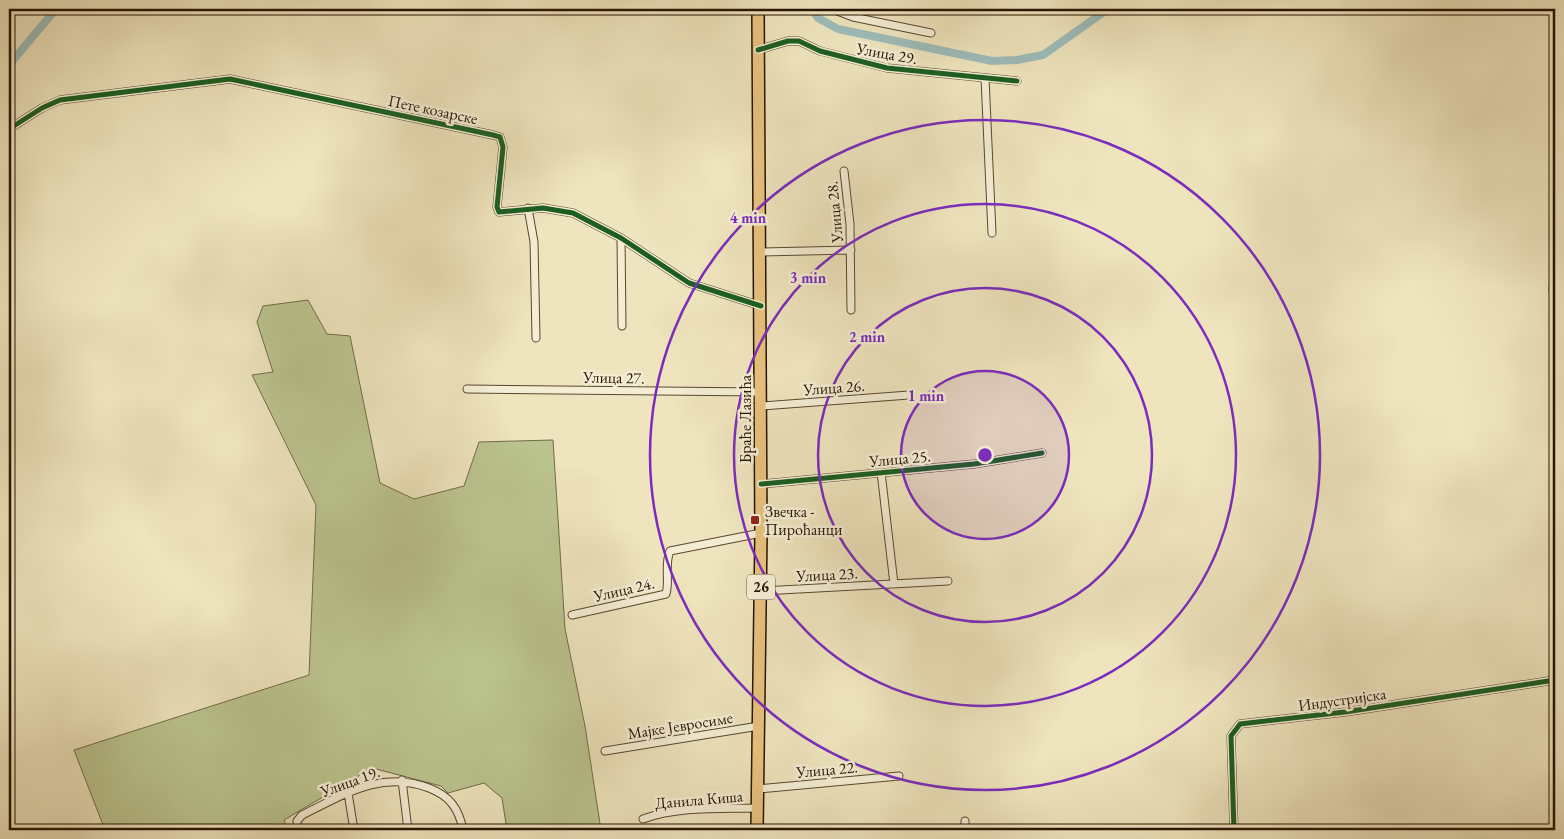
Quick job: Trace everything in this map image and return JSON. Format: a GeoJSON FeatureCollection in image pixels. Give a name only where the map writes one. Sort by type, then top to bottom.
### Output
{"type":"FeatureCollection","features":[{"type":"Feature","properties":{"kind":"main road","name":"Браће Лазића"},"geometry":{"type":"LineString","coordinates":[[757,830],[761,591],[758,9]]}},
{"type":"Feature","properties":{"kind":"street"},"geometry":{"type":"LineString","coordinates":[[832,9],[878,23],[931,33]]}},
{"type":"Feature","properties":{"kind":"street","name":"Улица 29."},"geometry":{"type":"LineString","coordinates":[[758,50],[788,41],[799,42],[820,51],[888,68],[1017,81]]}},
{"type":"Feature","properties":{"kind":"street"},"geometry":{"type":"LineString","coordinates":[[985,78],[992,233]]}},
{"type":"Feature","properties":{"kind":"street","name":"Пете козарске"},"geometry":{"type":"LineString","coordinates":[[9,129],[42,108],[60,100],[222,79],[237,80],[493,135],[500,138],[504,147],[497,210],[503,213],[528,208],[559,209],[573,213],[621,238],[689,283],[761,306]]}},
{"type":"Feature","properties":{"kind":"street","name":"Улица 28."},"geometry":{"type":"LineString","coordinates":[[844,171],[851,250],[851,310]]}},
{"type":"Feature","properties":{"kind":"street"},"geometry":{"type":"LineString","coordinates":[[528,208],[534,242],[536,338]]}},
{"type":"Feature","properties":{"kind":"street"},"geometry":{"type":"LineString","coordinates":[[621,238],[622,326]]}},
{"type":"Feature","properties":{"kind":"street","name":"Улица 28."},"geometry":{"type":"LineString","coordinates":[[760,252],[851,250]]}},
{"type":"Feature","properties":{"kind":"street"},"geometry":{"type":"LineString","coordinates":[[1552,290],[1555,257]]}},
{"type":"Feature","properties":{"kind":"street","name":"Улица 27."},"geometry":{"type":"LineString","coordinates":[[467,389],[761,392]]}},
{"type":"Feature","properties":{"kind":"street","name":"Улица 26."},"geometry":{"type":"LineString","coordinates":[[761,406],[909,394]]}},
{"type":"Feature","properties":{"kind":"street","name":"Улица 25."},"geometry":{"type":"LineString","coordinates":[[761,484],[974,464],[1042,453]]}},
{"type":"Feature","properties":{"kind":"street"},"geometry":{"type":"LineString","coordinates":[[882,472],[894,584]]}},
{"type":"Feature","properties":{"kind":"street","name":"Улица 24."},"geometry":{"type":"LineString","coordinates":[[572,615],[666,594],[669,584],[667,558],[670,551],[761,533]]}},
{"type":"Feature","properties":{"kind":"street","name":"Улица 23."},"geometry":{"type":"LineString","coordinates":[[761,591],[948,581]]}},
{"type":"Feature","properties":{"kind":"street","name":"Индустријска"},"geometry":{"type":"LineString","coordinates":[[1234,830],[1231,736],[1240,724],[1345,712],[1555,680]]}},
{"type":"Feature","properties":{"kind":"street","name":"Мајке Јевросиме"},"geometry":{"type":"LineString","coordinates":[[606,751],[759,726]]}},
{"type":"Feature","properties":{"kind":"street","name":"Улица 22."},"geometry":{"type":"LineString","coordinates":[[758,789],[899,776]]}},
{"type":"Feature","properties":{"kind":"street"},"geometry":{"type":"LineString","coordinates":[[402,780],[408,830]]}},
{"type":"Feature","properties":{"kind":"street","name":"Улица 19."},"geometry":{"type":"LineString","coordinates":[[298,830],[296,825],[298,817],[348,793],[386,782],[402,780],[436,791],[449,799],[459,814],[463,830]]}},
{"type":"Feature","properties":{"kind":"street"},"geometry":{"type":"LineString","coordinates":[[348,793],[354,830]]}},
{"type":"Feature","properties":{"kind":"street","name":"Данила Киша"},"geometry":{"type":"LineString","coordinates":[[644,819],[676,811],[757,808]]}},
{"type":"Feature","properties":{"kind":"street"},"geometry":{"type":"LineString","coordinates":[[965,820],[965,830]]}},
{"type":"Feature","properties":{"kind":"green space"},"geometry":{"type":"Polygon","coordinates":[[[308,300],[327,334],[350,336],[380,483],[414,499],[464,486],[479,442],[553,440],[565,629],[585,726],[601,830],[507,830],[502,798],[484,783],[448,793],[441,786],[372,768],[284,820],[288,830],[105,830],[74,750],[309,675],[316,505],[252,375],[273,372],[257,322],[263,306],[308,300]]]}},
{"type":"Feature","properties":{"kind":"waterway"},"geometry":{"type":"LineString","coordinates":[[9,65],[56,9]]}},
{"type":"Feature","properties":{"kind":"waterway"},"geometry":{"type":"LineString","coordinates":[[812,9],[818,18],[838,29],[992,61],[1017,60],[1043,55],[1108,9]]}},
{"type":"Feature","properties":{"kind":"cycle path"},"geometry":{"type":"LineString","coordinates":[[758,50],[788,41],[799,41],[820,51],[887,68],[1017,81]]}},
{"type":"Feature","properties":{"kind":"cycle path"},"geometry":{"type":"LineString","coordinates":[[9,129],[42,108],[60,100],[230,79],[493,135],[500,137],[503,147],[497,207],[499,212],[543,208],[573,213],[621,238],[689,283],[761,306]]}},
{"type":"Feature","properties":{"kind":"cycle path"},"geometry":{"type":"LineString","coordinates":[[761,484],[974,464],[1042,453]]}},
{"type":"Feature","properties":{"kind":"cycle path"},"geometry":{"type":"LineString","coordinates":[[1234,830],[1231,736],[1240,724],[1345,712],[1555,680]]}},
{"type":"Feature","properties":{"kind":"place","name":"Звечка - Пироћанци"},"geometry":{"type":"Point","coordinates":[755,520]}}]}
